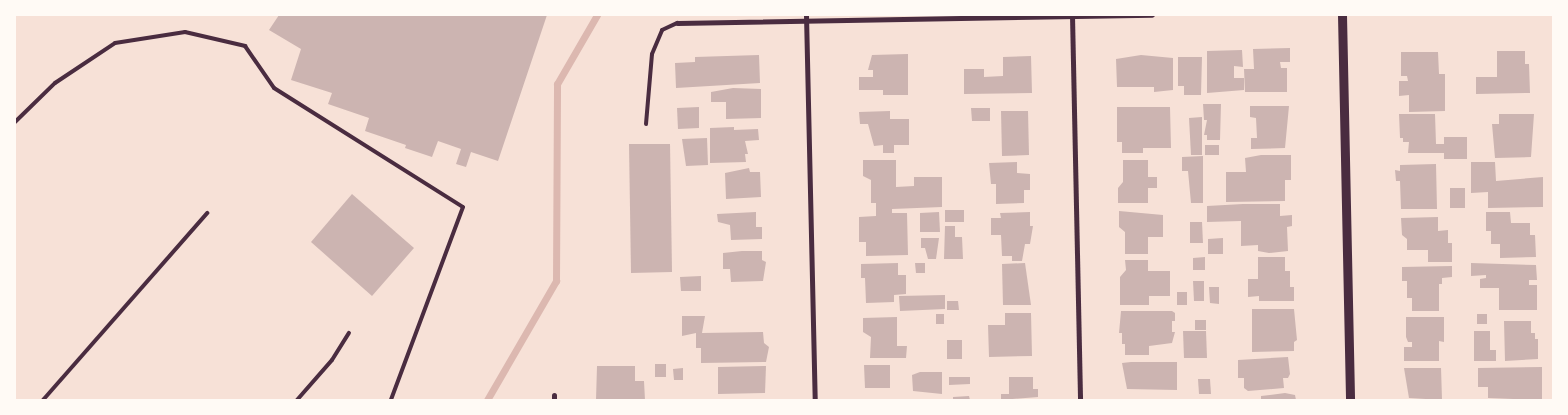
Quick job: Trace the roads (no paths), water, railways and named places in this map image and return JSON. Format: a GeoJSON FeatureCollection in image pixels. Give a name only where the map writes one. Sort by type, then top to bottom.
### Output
{"type":"FeatureCollection","features":[{"type":"Feature","properties":{"kind":"street"},"geometry":{"type":"LineString","coordinates":[[1072,15],[1080,400]]}},
{"type":"Feature","properties":{"kind":"street"},"geometry":{"type":"LineString","coordinates":[[676,23],[806,18],[1152,15]]}},
{"type":"Feature","properties":{"kind":"street"},"geometry":{"type":"LineString","coordinates":[[1342,15],[1350,400]]}},
{"type":"Feature","properties":{"kind":"street"},"geometry":{"type":"LineString","coordinates":[[806,18],[814,400]]}},
{"type":"Feature","properties":{"kind":"lane"},"geometry":{"type":"LineString","coordinates":[[646,124],[652,54],[662,30],[676,23]]}},
{"type":"Feature","properties":{"kind":"lane"},"geometry":{"type":"LineString","coordinates":[[15,122],[55,83],[115,43],[185,32],[245,46],[274,88],[463,207],[391,400]]}},
{"type":"Feature","properties":{"kind":"lane"},"geometry":{"type":"LineString","coordinates":[[43,400],[207,213]]}},
{"type":"Feature","properties":{"kind":"lane"},"geometry":{"type":"LineString","coordinates":[[297,400],[332,360],[349,333]]}},
{"type":"Feature","properties":{"kind":"waterway"},"geometry":{"type":"LineString","coordinates":[[487,400],[556,281],[557,84],[597,15]]}}]}
